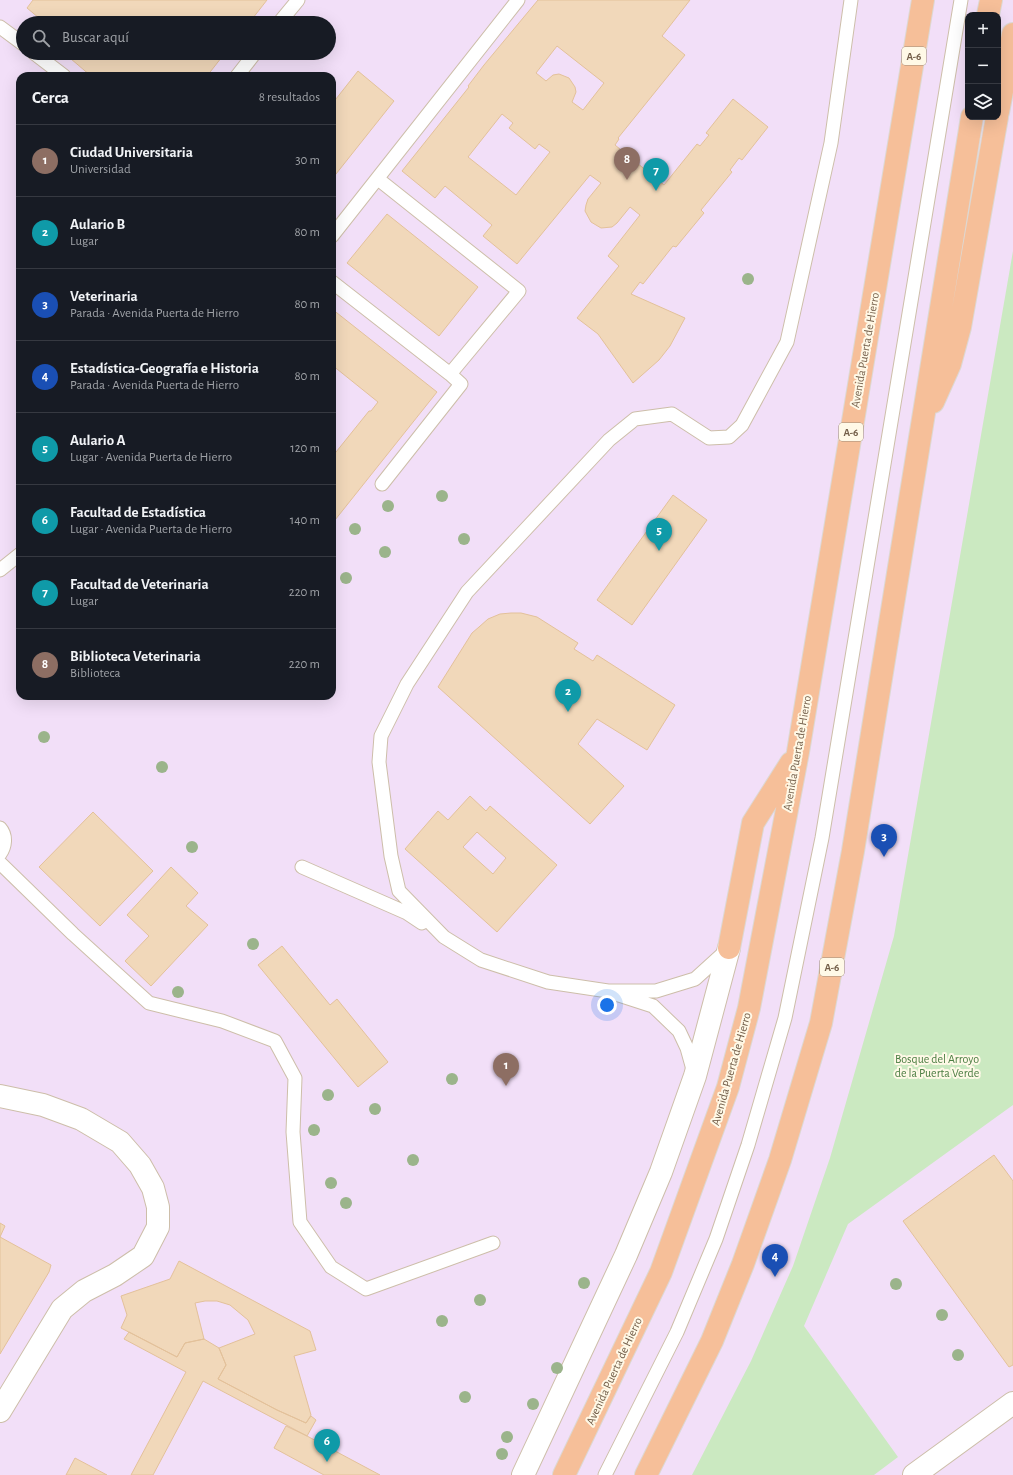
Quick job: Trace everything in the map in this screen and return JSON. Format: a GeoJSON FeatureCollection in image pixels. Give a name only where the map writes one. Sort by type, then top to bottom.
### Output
{"type":"FeatureCollection","features":[{"type":"Feature","properties":{"kind":"highway"},"geometry":{"type":"LineString","coordinates":[[905,112],[911,0]]}},
{"type":"Feature","properties":{"kind":"highway","name":"Avenida Puerta de Hierro"},"geometry":{"type":"LineString","coordinates":[[564,1475],[661,1272],[728,1087],[749,1008],[798,752],[923,0]]}},
{"type":"Feature","properties":{"kind":"highway"},"geometry":{"type":"LineString","coordinates":[[989,12],[991,0]]}},
{"type":"Feature","properties":{"kind":"highway"},"geometry":{"type":"LineString","coordinates":[[1001,96],[1013,34]]}},
{"type":"Feature","properties":{"kind":"highway","name":"A-6"},"geometry":{"type":"LineString","coordinates":[[646,1475],[712,1341],[743,1264],[780,1160],[821,1023],[853,851],[972,120]]}},
{"type":"Feature","properties":{"kind":"highway"},"geometry":{"type":"LineString","coordinates":[[920,431],[950,364],[960,327],[996,120]]}},
{"type":"Feature","properties":{"kind":"highway"},"geometry":{"type":"LineString","coordinates":[[729,948],[753,823],[798,752]]}},
{"type":"Feature","properties":{"kind":"street"},"geometry":{"type":"LineString","coordinates":[[523,1475],[626,1255],[661,1172],[695,1076],[729,948]]}},
{"type":"Feature","properties":{"kind":"street"},"geometry":{"type":"LineString","coordinates":[[0,1096],[43,1105],[81,1119],[120,1142],[140,1164],[153,1188],[158,1207],[158,1227],[143,1256],[115,1275],[84,1291],[62,1309],[0,1411]]}},
{"type":"Feature","properties":{"kind":"street"},"geometry":{"type":"LineString","coordinates":[[914,1475],[1013,1403]]}},
{"type":"Feature","properties":{"kind":"lane"},"geometry":{"type":"LineString","coordinates":[[285,16],[298,0]]}},
{"type":"Feature","properties":{"kind":"lane"},"geometry":{"type":"LineString","coordinates":[[336,231],[518,0]]}},
{"type":"Feature","properties":{"kind":"lane"},"geometry":{"type":"LineString","coordinates":[[444,937],[399,891],[391,856],[380,769],[381,736],[407,684],[467,592],[635,418],[672,414],[709,438],[729,437],[742,425],[787,342],[831,143],[851,0]]}},
{"type":"Feature","properties":{"kind":"lane"},"geometry":{"type":"LineString","coordinates":[[605,1475],[677,1332],[716,1239],[748,1145],[785,1018],[822,838],[961,0]]}},
{"type":"Feature","properties":{"kind":"lane"},"geometry":{"type":"LineString","coordinates":[[0,27],[16,39]]}},
{"type":"Feature","properties":{"kind":"lane"},"geometry":{"type":"LineString","coordinates":[[43,60],[59,72]]}},
{"type":"Feature","properties":{"kind":"lane"},"geometry":{"type":"LineString","coordinates":[[240,72],[250,60]]}},
{"type":"Feature","properties":{"kind":"lane"},"geometry":{"type":"LineString","coordinates":[[378,179],[519,290],[450,374]]}},
{"type":"Feature","properties":{"kind":"lane"},"geometry":{"type":"LineString","coordinates":[[336,285],[461,384],[382,484]]}},
{"type":"Feature","properties":{"kind":"lane"},"geometry":{"type":"LineString","coordinates":[[0,570],[16,557]]}},
{"type":"Feature","properties":{"kind":"lane"},"geometry":{"type":"LineString","coordinates":[[0,828],[3,832],[5,847],[0,854]]}},
{"type":"Feature","properties":{"kind":"lane"},"geometry":{"type":"LineString","coordinates":[[0,863],[73,934],[149,1003],[222,1021],[275,1041],[296,1078],[293,1132],[300,1222],[331,1267],[366,1289],[493,1243]]}},
{"type":"Feature","properties":{"kind":"lane"},"geometry":{"type":"LineString","coordinates":[[302,867],[407,913],[481,960],[548,982],[608,991],[656,991],[695,979],[729,948]]}},
{"type":"Feature","properties":{"kind":"lane"},"geometry":{"type":"LineString","coordinates":[[608,991],[653,1006],[679,1031],[687,1048],[695,1076]]}},
{"type":"Feature","properties":{"kind":"shaded area"},"geometry":{"type":"Polygon","coordinates":[[[0,0],[1013,0],[1013,1475],[0,1475],[0,0]]]}},
{"type":"Feature","properties":{"kind":"green space","name":"Bosque del Arroyo de la Puerta Verde"},"geometry":{"type":"Polygon","coordinates":[[[1013,251],[1013,1105],[848,1224],[804,1326],[898,1457],[874,1475],[692,1475],[751,1361],[793,1266],[830,1158],[894,936],[1013,251]]]}},
{"type":"Feature","properties":{"kind":"building"},"geometry":{"type":"Polygon","coordinates":[[[33,0],[267,0],[254,16],[37,16],[27,8],[33,0]]]}},
{"type":"Feature","properties":{"kind":"building"},"geometry":{"type":"Polygon","coordinates":[[[538,0],[690,0],[662,36],[685,55],[618,138],[619,139],[615,145],[664,185],[697,144],[700,146],[709,135],[706,133],[733,99],[768,127],[742,160],[739,158],[730,170],[732,172],[701,210],[704,213],[676,247],[673,246],[643,284],[640,282],[631,294],[685,318],[670,346],[659,360],[633,383],[598,334],[577,318],[619,266],[608,256],[640,215],[630,207],[612,227],[601,228],[591,222],[585,211],[586,205],[588,199],[601,183],[590,175],[517,264],[483,236],[492,225],[445,186],[435,198],[402,171],[469,87],[468,86],[538,0]],[[557,46],[536,73],[546,81],[553,75],[559,74],[569,78],[575,87],[576,92],[572,102],[583,110],[604,83],[557,46]],[[502,114],[468,157],[516,195],[550,152],[539,144],[535,149],[509,128],[513,123],[502,114]]]}},
{"type":"Feature","properties":{"kind":"building"},"geometry":{"type":"Polygon","coordinates":[[[72,60],[220,60],[210,72],[86,72],[72,60]]]}},
{"type":"Feature","properties":{"kind":"building"},"geometry":{"type":"Polygon","coordinates":[[[358,71],[394,101],[336,174],[336,99],[358,71]]]}},
{"type":"Feature","properties":{"kind":"building"},"geometry":{"type":"Polygon","coordinates":[[[387,214],[478,287],[439,336],[347,263],[387,214]]]}},
{"type":"Feature","properties":{"kind":"building"},"geometry":{"type":"Polygon","coordinates":[[[336,312],[437,392],[336,519],[336,452],[378,402],[336,368],[336,312]]]}},
{"type":"Feature","properties":{"kind":"building"},"geometry":{"type":"Polygon","coordinates":[[[673,495],[707,520],[632,625],[597,600],[673,495]]]}},
{"type":"Feature","properties":{"kind":"building"},"geometry":{"type":"Polygon","coordinates":[[[521,613],[537,617],[578,643],[574,649],[593,661],[597,655],[675,705],[647,750],[597,719],[578,744],[624,786],[590,824],[438,687],[472,633],[488,619],[500,614],[521,613]]]}},
{"type":"Feature","properties":{"kind":"building"},"geometry":{"type":"Polygon","coordinates":[[[470,796],[486,811],[490,806],[557,865],[497,932],[405,849],[438,811],[448,820],[470,796]],[[477,832],[463,847],[493,874],[506,858],[477,832]]]}},
{"type":"Feature","properties":{"kind":"building"},"geometry":{"type":"Polygon","coordinates":[[[93,812],[153,871],[100,926],[39,867],[93,812]]]}},
{"type":"Feature","properties":{"kind":"building"},"geometry":{"type":"Polygon","coordinates":[[[171,867],[198,893],[186,906],[208,925],[151,986],[125,961],[149,936],[127,915],[171,867]]]}},
{"type":"Feature","properties":{"kind":"building"},"geometry":{"type":"Polygon","coordinates":[[[282,946],[330,1005],[337,999],[388,1062],[358,1087],[258,965],[282,946]]]}},
{"type":"Feature","properties":{"kind":"building"},"geometry":{"type":"Polygon","coordinates":[[[994,1155],[1013,1181],[1013,1365],[1009,1367],[903,1221],[994,1155]]]}},
{"type":"Feature","properties":{"kind":"building"},"geometry":{"type":"Polygon","coordinates":[[[0,1223],[5,1226],[0,1237],[0,1223]]]}},
{"type":"Feature","properties":{"kind":"building"},"geometry":{"type":"Polygon","coordinates":[[[0,1237],[51,1265],[49,1272],[0,1354],[0,1237]]]}},
{"type":"Feature","properties":{"kind":"building"},"geometry":{"type":"Polygon","coordinates":[[[179,1261],[310,1331],[316,1350],[294,1356],[311,1415],[306,1423],[277,1410],[218,1379],[226,1365],[219,1348],[255,1334],[248,1320],[230,1305],[217,1301],[195,1303],[204,1339],[185,1343],[177,1357],[121,1328],[127,1315],[121,1296],[170,1279],[179,1261]]]}},
{"type":"Feature","properties":{"kind":"building"},"geometry":{"type":"Polygon","coordinates":[[[129,1332],[177,1357],[185,1343],[204,1339],[219,1348],[226,1365],[218,1379],[277,1410],[306,1423],[311,1416],[316,1420],[307,1436],[203,1381],[153,1475],[131,1475],[186,1372],[124,1339],[129,1332]]]}},
{"type":"Feature","properties":{"kind":"building"},"geometry":{"type":"Polygon","coordinates":[[[286,1426],[380,1475],[324,1475],[274,1448],[286,1426]]]}},
{"type":"Feature","properties":{"kind":"building"},"geometry":{"type":"Polygon","coordinates":[[[75,1458],[107,1475],[66,1475],[75,1458]]]}},
{"type":"Feature","properties":{"kind":"place","name":"Biblioteca Veterinaria"},"geometry":{"type":"Point","coordinates":[627,180]}},
{"type":"Feature","properties":{"kind":"place","name":"Facultad de Veterinaria"},"geometry":{"type":"Point","coordinates":[656,191]}},
{"type":"Feature","properties":{"kind":"place","name":"Aulario A"},"geometry":{"type":"Point","coordinates":[659,551]}},
{"type":"Feature","properties":{"kind":"place","name":"Aulario B"},"geometry":{"type":"Point","coordinates":[568,712]}},
{"type":"Feature","properties":{"kind":"place","name":"Veterinaria"},"geometry":{"type":"Point","coordinates":[884,857]}},
{"type":"Feature","properties":{"kind":"place","name":"Ciudad Universitaria"},"geometry":{"type":"Point","coordinates":[506,1086]}},
{"type":"Feature","properties":{"kind":"place","name":"Estadística-Geografía e Historia"},"geometry":{"type":"Point","coordinates":[775,1277]}},
{"type":"Feature","properties":{"kind":"place","name":"Facultad de Estadística"},"geometry":{"type":"Point","coordinates":[327,1462]}}]}
